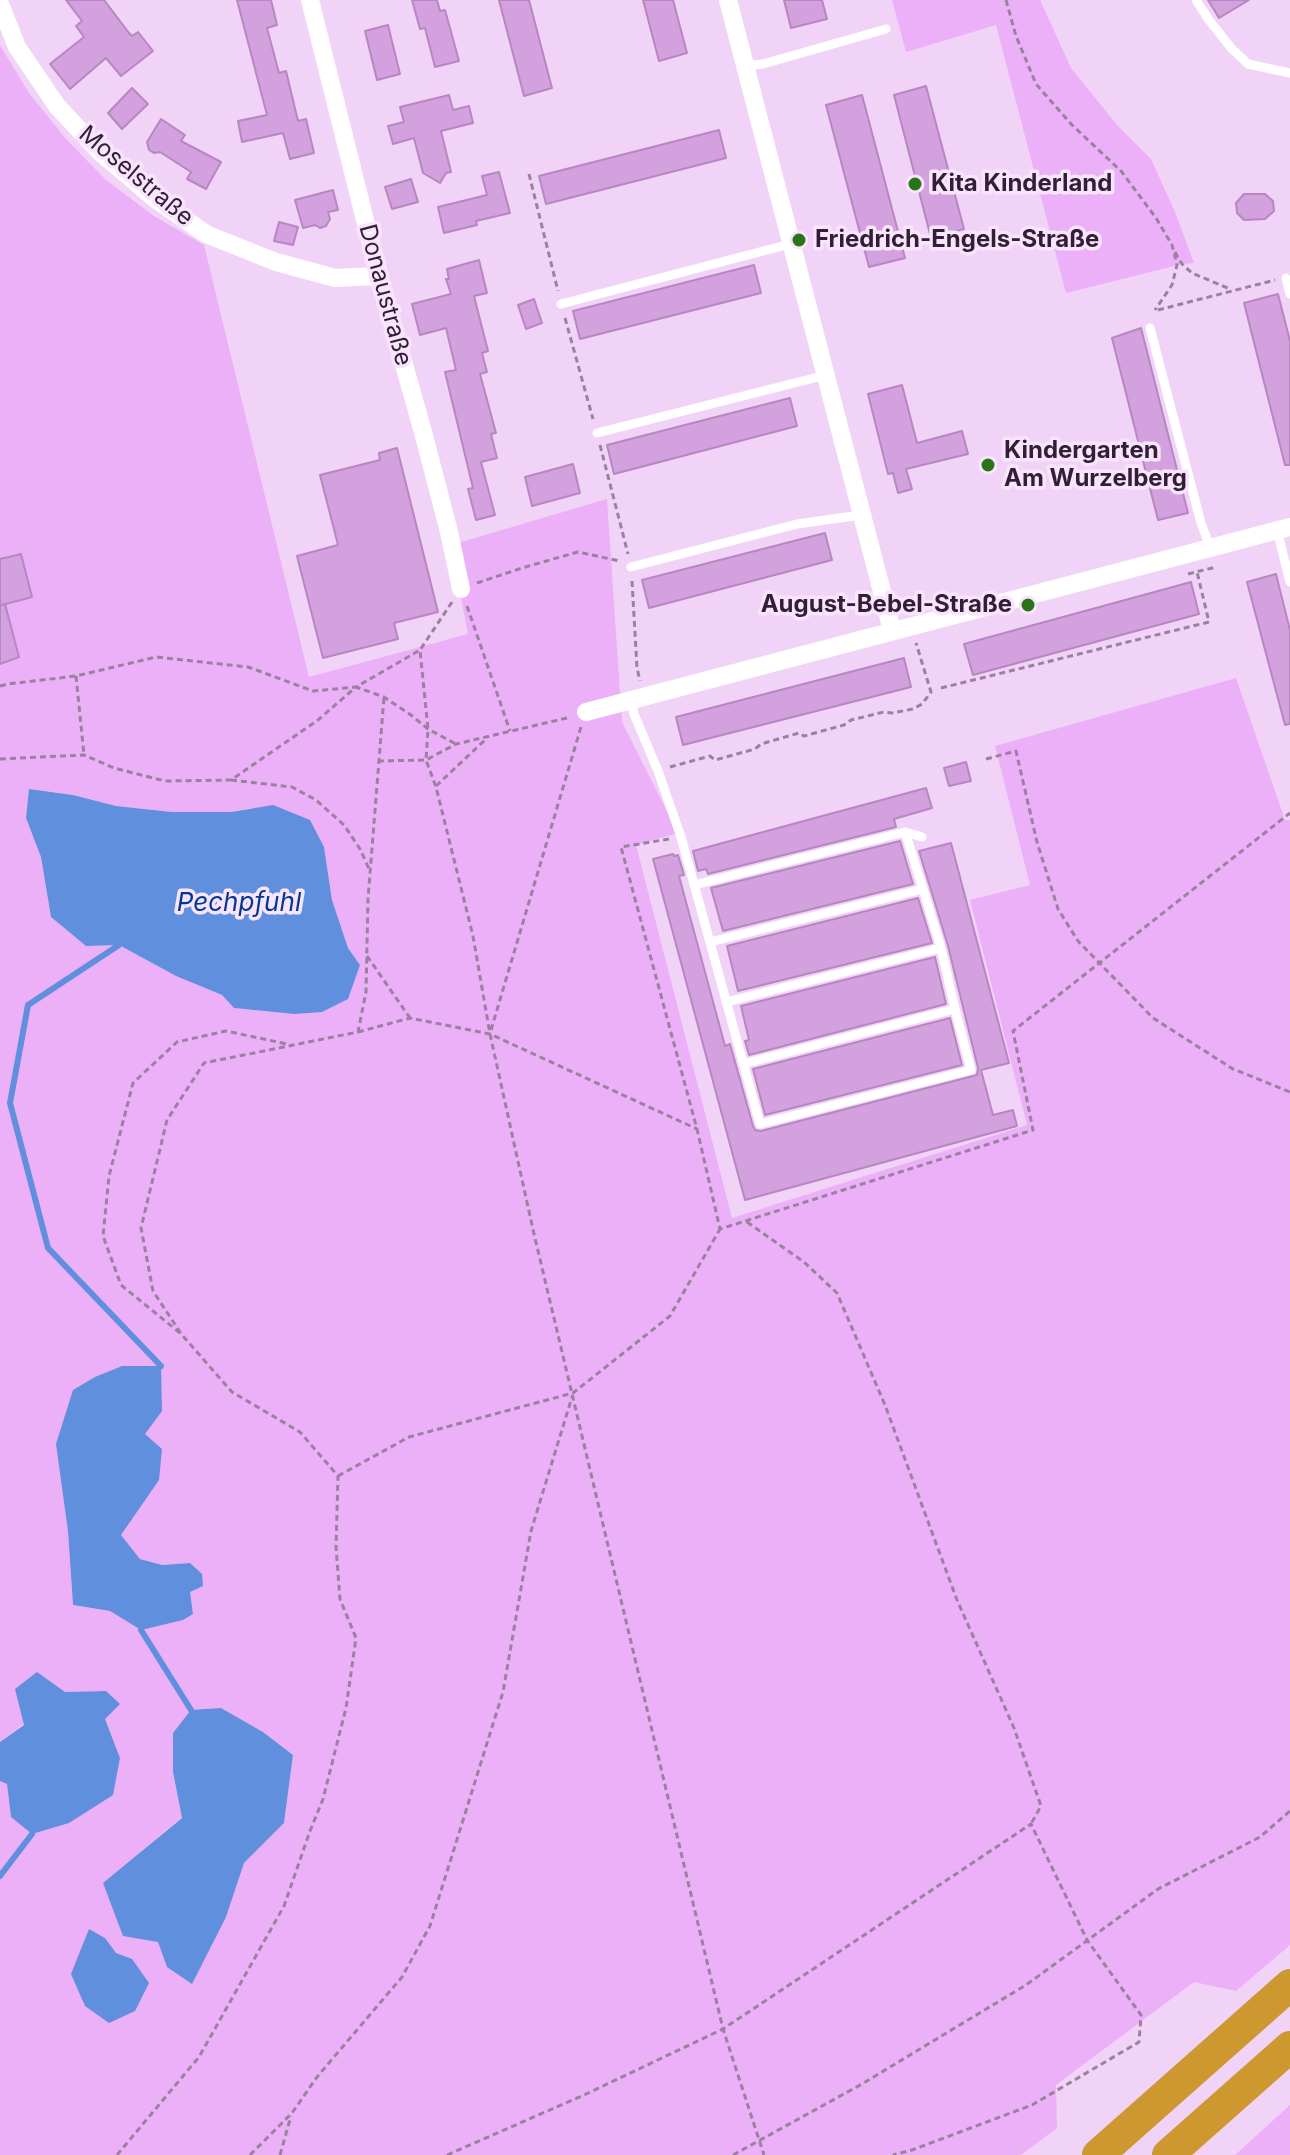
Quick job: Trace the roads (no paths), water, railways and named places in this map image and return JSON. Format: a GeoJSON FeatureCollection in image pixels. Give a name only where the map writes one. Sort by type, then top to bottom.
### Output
{"type":"FeatureCollection","features":[{"type":"Feature","properties":{"kind":"highway"},"geometry":{"type":"LineString","coordinates":[[1098,2155],[1290,1985]]}},
{"type":"Feature","properties":{"kind":"highway"},"geometry":{"type":"LineString","coordinates":[[1168,2155],[1290,2047]]}},
{"type":"Feature","properties":{"kind":"street","name":"Donaustraße"},"geometry":{"type":"LineString","coordinates":[[310,0],[379,276],[449,532],[461,589]]}},
{"type":"Feature","properties":{"kind":"street"},"geometry":{"type":"LineString","coordinates":[[728,0],[892,630]]}},
{"type":"Feature","properties":{"kind":"street","name":"Moselstraße"},"geometry":{"type":"LineString","coordinates":[[0,4],[17,47],[57,106],[101,153],[154,198],[206,234],[276,262],[335,278],[379,276]]}},
{"type":"Feature","properties":{"kind":"street"},"geometry":{"type":"LineString","coordinates":[[586,712],[1284,529]]}},
{"type":"Feature","properties":{"kind":"lane"},"geometry":{"type":"LineString","coordinates":[[1196,0],[1232,49],[1248,64],[1290,73]]}},
{"type":"Feature","properties":{"kind":"lane"},"geometry":{"type":"LineString","coordinates":[[745,66],[763,64],[886,29]]}},
{"type":"Feature","properties":{"kind":"lane"},"geometry":{"type":"LineString","coordinates":[[561,304],[790,244]]}},
{"type":"Feature","properties":{"kind":"lane"},"geometry":{"type":"LineString","coordinates":[[1286,278],[1290,294]]}},
{"type":"Feature","properties":{"kind":"lane"},"geometry":{"type":"LineString","coordinates":[[1150,328],[1210,547]]}},
{"type":"Feature","properties":{"kind":"lane"},"geometry":{"type":"LineString","coordinates":[[597,433],[826,375]]}},
{"type":"Feature","properties":{"kind":"lane"},"geometry":{"type":"LineString","coordinates":[[631,567],[797,524],[861,515]]}},
{"type":"Feature","properties":{"kind":"lane"},"geometry":{"type":"LineString","coordinates":[[1284,529],[1290,582]]}},
{"type":"Feature","properties":{"kind":"lane"},"geometry":{"type":"LineString","coordinates":[[631,700],[681,837],[760,1124],[971,1070],[941,948],[905,832]]}},
{"type":"Feature","properties":{"kind":"lane"},"geometry":{"type":"LineString","coordinates":[[694,885],[905,832],[922,837]]}},
{"type":"Feature","properties":{"kind":"lane"},"geometry":{"type":"LineString","coordinates":[[710,942],[923,889]]}},
{"type":"Feature","properties":{"kind":"lane"},"geometry":{"type":"LineString","coordinates":[[726,1002],[941,948]]}},
{"type":"Feature","properties":{"kind":"lane"},"geometry":{"type":"LineString","coordinates":[[743,1064],[955,1009]]}},
{"type":"Feature","properties":{"kind":"water","name":"Pechpfuhl"},"geometry":{"type":"Polygon","coordinates":[[[29,789],[73,795],[116,806],[172,812],[231,812],[273,805],[310,820],[324,847],[332,900],[348,948],[360,965],[348,999],[322,1012],[294,1014],[234,1008],[222,995],[176,976],[119,945],[86,946],[51,917],[41,857],[26,818],[29,789]]]}},
{"type":"Feature","properties":{"kind":"water"},"geometry":{"type":"Polygon","coordinates":[[[122,1366],[161,1366],[162,1411],[145,1434],[162,1449],[159,1480],[121,1535],[140,1559],[162,1565],[190,1563],[202,1574],[203,1586],[190,1592],[193,1614],[183,1620],[141,1630],[110,1611],[73,1605],[68,1531],[56,1444],[73,1390],[122,1366]]]}},
{"type":"Feature","properties":{"kind":"water"},"geometry":{"type":"Polygon","coordinates":[[[37,1672],[65,1692],[106,1691],[120,1704],[105,1719],[120,1758],[113,1795],[69,1823],[32,1834],[11,1817],[7,1784],[0,1781],[0,1742],[24,1725],[15,1689],[37,1672]]]}},
{"type":"Feature","properties":{"kind":"water"},"geometry":{"type":"Polygon","coordinates":[[[221,1708],[263,1732],[293,1755],[284,1823],[244,1863],[226,1917],[192,1984],[167,1967],[158,1942],[123,1936],[103,1883],[182,1818],[173,1772],[173,1733],[191,1710],[221,1708]]]}},
{"type":"Feature","properties":{"kind":"water"},"geometry":{"type":"Polygon","coordinates":[[[89,1929],[105,1938],[116,1953],[132,1959],[149,1983],[135,2011],[109,2023],[85,2006],[71,1974],[89,1929]]]}},
{"type":"Feature","properties":{"kind":"waterway"},"geometry":{"type":"LineString","coordinates":[[119,945],[28,1005],[10,1103],[48,1248],[161,1366]]}},
{"type":"Feature","properties":{"kind":"waterway"},"geometry":{"type":"LineString","coordinates":[[141,1630],[191,1710]]}},
{"type":"Feature","properties":{"kind":"waterway"},"geometry":{"type":"LineString","coordinates":[[0,1876],[32,1834]]}},
{"type":"Feature","properties":{"kind":"place","name":"Kita Kinderland"},"geometry":{"type":"Point","coordinates":[915,184]}},
{"type":"Feature","properties":{"kind":"place","name":"Friedrich-Engels-Straße"},"geometry":{"type":"Point","coordinates":[799,240]}},
{"type":"Feature","properties":{"kind":"place","name":"Kindergarten Am Wurzelberg"},"geometry":{"type":"Point","coordinates":[988,465]}},
{"type":"Feature","properties":{"kind":"place","name":"August-Bebel-Straße"},"geometry":{"type":"Point","coordinates":[1028,605]}}]}
